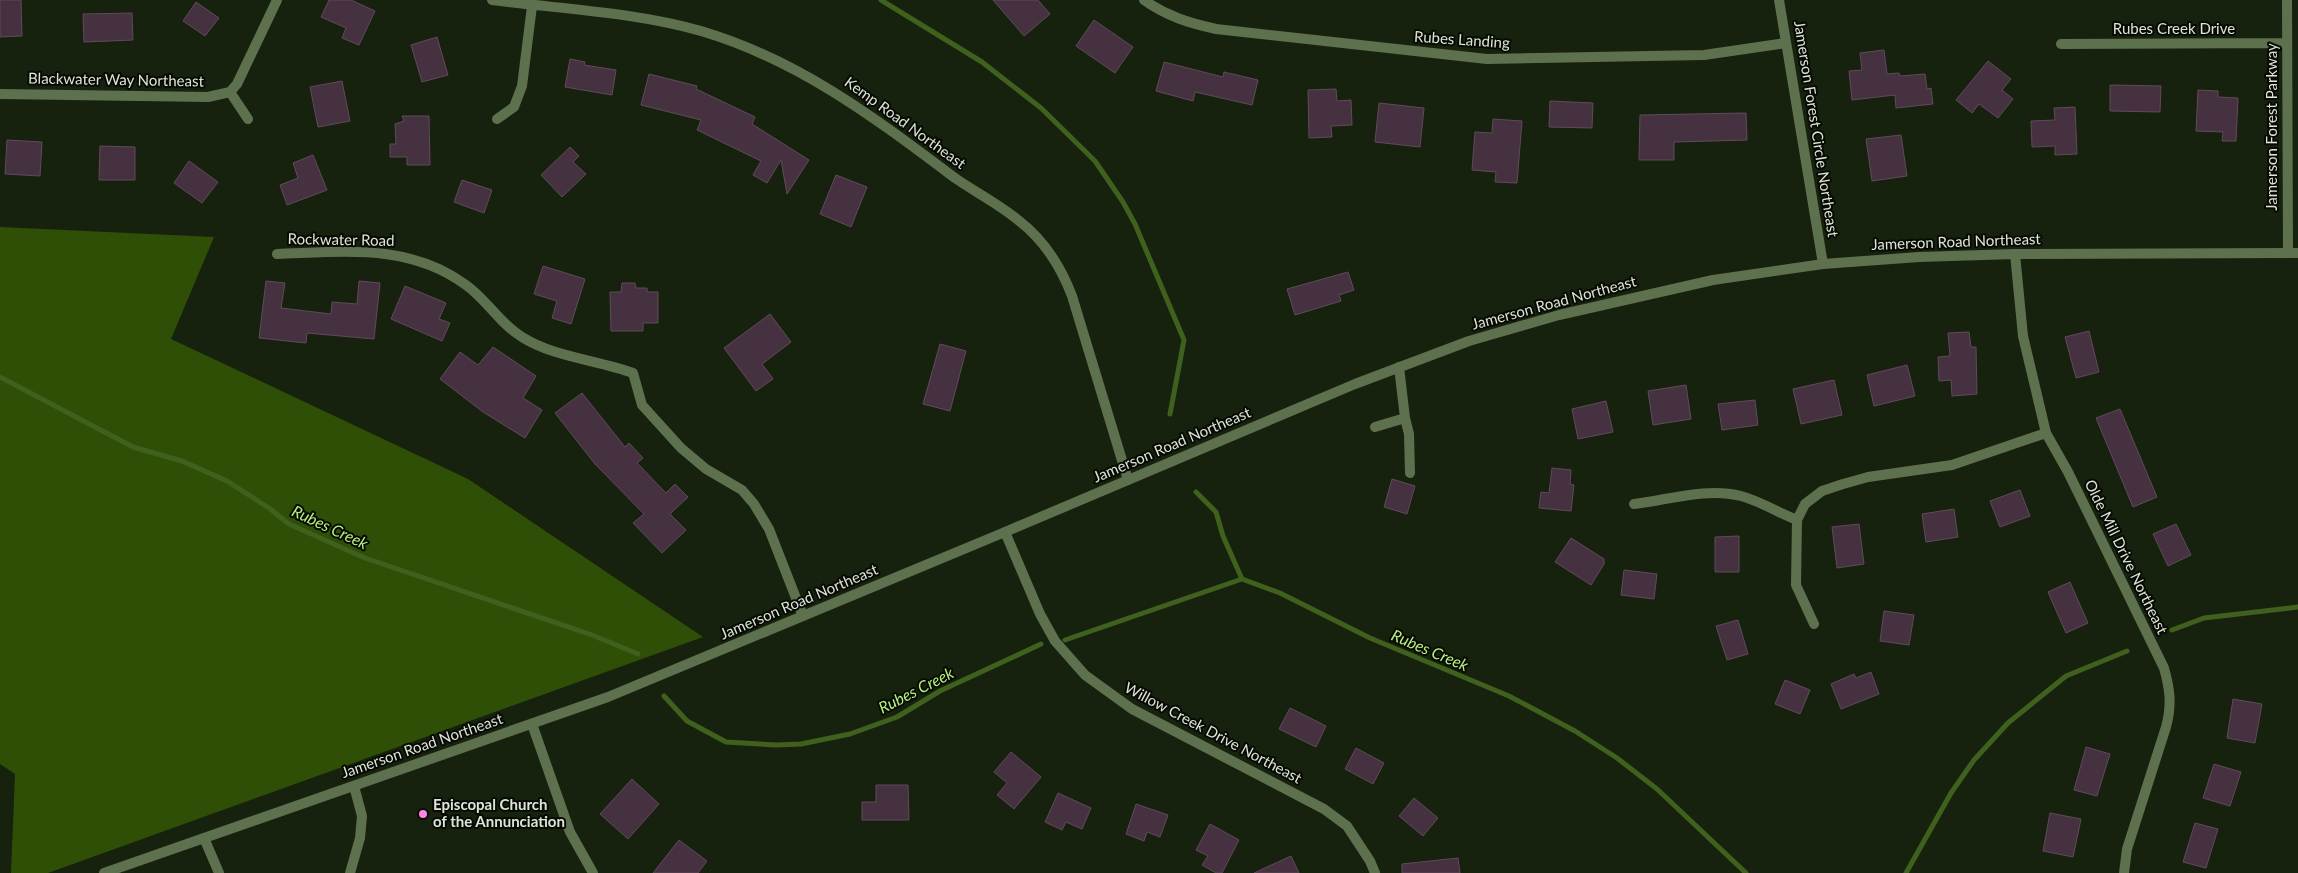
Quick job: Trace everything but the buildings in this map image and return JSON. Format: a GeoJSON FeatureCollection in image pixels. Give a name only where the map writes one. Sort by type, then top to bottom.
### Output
{"type":"FeatureCollection","features":[{"type":"Feature","properties":{"kind":"street"},"geometry":{"type":"LineString","coordinates":[[248,119],[230,92],[237,84],[276,0]]}},
{"type":"Feature","properties":{"kind":"street","name":"Kemp Road Northeast"},"geometry":{"type":"LineString","coordinates":[[492,0],[669,24],[700,31],[747,47],[830,88],[866,111],[971,189],[1018,220],[1036,237],[1064,276],[1072,296],[1128,480]]}},
{"type":"Feature","properties":{"kind":"street","name":"Rubes Landing"},"geometry":{"type":"LineString","coordinates":[[1144,0],[1161,12],[1189,23],[1216,29],[1487,59],[1704,56],[1786,43]]}},
{"type":"Feature","properties":{"kind":"street","name":"Jamerson Forest Circle Northeast"},"geometry":{"type":"LineString","coordinates":[[1779,0],[1823,264]]}},
{"type":"Feature","properties":{"kind":"street","name":"Jamerson Forest Parkway"},"geometry":{"type":"LineString","coordinates":[[2287,0],[2293,253]]}},
{"type":"Feature","properties":{"kind":"street"},"geometry":{"type":"LineString","coordinates":[[497,119],[514,107],[522,86],[532,6]]}},
{"type":"Feature","properties":{"kind":"street","name":"Rubes Creek Drive"},"geometry":{"type":"LineString","coordinates":[[2061,44],[2287,43]]}},
{"type":"Feature","properties":{"kind":"street","name":"Blackwater Way Northeast"},"geometry":{"type":"LineString","coordinates":[[0,94],[208,97],[230,92]]}},
{"type":"Feature","properties":{"kind":"street","name":"Rockwater Road"},"geometry":{"type":"LineString","coordinates":[[277,254],[356,252],[397,254],[416,259],[442,270],[467,286],[508,327],[522,337],[555,350],[607,363],[633,373],[635,389],[642,406],[681,448],[706,470],[742,490],[754,504],[769,529],[803,616]]}},
{"type":"Feature","properties":{"kind":"street","name":"Jamerson Road Northeast"},"geometry":{"type":"LineString","coordinates":[[104,873],[608,697],[1399,367],[1469,341],[1568,313],[1695,284],[1823,264],[1919,257],[2015,254],[2293,253]]}},
{"type":"Feature","properties":{"kind":"street","name":"Olde Mill Drive Northeast"},"geometry":{"type":"LineString","coordinates":[[2015,254],[2023,336],[2046,433],[2068,472],[2164,668],[2171,690],[2170,710],[2166,727],[2128,849],[2124,873]]}},
{"type":"Feature","properties":{"kind":"street"},"geometry":{"type":"LineString","coordinates":[[1399,367],[1405,418],[1409,434],[1410,473]]}},
{"type":"Feature","properties":{"kind":"street"},"geometry":{"type":"LineString","coordinates":[[1375,427],[1405,418]]}},
{"type":"Feature","properties":{"kind":"street"},"geometry":{"type":"LineString","coordinates":[[1814,624],[1796,585],[1797,520],[1805,504],[1829,489],[1868,477],[1952,465],[2046,433]]}},
{"type":"Feature","properties":{"kind":"street"},"geometry":{"type":"LineString","coordinates":[[1634,504],[1699,494],[1720,493],[1741,496],[1797,520]]}},
{"type":"Feature","properties":{"kind":"street","name":"Willow Creek Drive Northeast"},"geometry":{"type":"LineString","coordinates":[[1005,532],[1040,614],[1055,641],[1085,676],[1132,709],[1324,809],[1347,826],[1370,861],[1375,873]]}},
{"type":"Feature","properties":{"kind":"street"},"geometry":{"type":"LineString","coordinates":[[532,724],[570,832],[593,873]]}},
{"type":"Feature","properties":{"kind":"street"},"geometry":{"type":"LineString","coordinates":[[350,873],[360,838],[362,816],[354,786]]}},
{"type":"Feature","properties":{"kind":"street"},"geometry":{"type":"LineString","coordinates":[[204,838],[219,873]]}},
{"type":"Feature","properties":{"kind":"green space"},"geometry":{"type":"Polygon","coordinates":[[[0,227],[214,237],[171,339],[468,479],[703,637],[48,873],[11,873],[15,774],[0,764],[0,227]]]}},
{"type":"Feature","properties":{"kind":"waterway"},"geometry":{"type":"LineString","coordinates":[[881,0],[982,62],[1041,108],[1095,161],[1123,202],[1135,224],[1184,340],[1170,414]]}},
{"type":"Feature","properties":{"kind":"waterway","name":"Rubes Creek"},"geometry":{"type":"LineString","coordinates":[[0,377],[133,447],[182,461],[227,481],[269,508],[289,524],[365,558],[592,635],[638,654]]}},
{"type":"Feature","properties":{"kind":"waterway"},"geometry":{"type":"LineString","coordinates":[[1196,492],[1216,512],[1223,536],[1242,579]]}},
{"type":"Feature","properties":{"kind":"waterway","name":"Rubes Creek"},"geometry":{"type":"LineString","coordinates":[[1065,640],[1242,579],[1280,593],[1370,638],[1509,696],[1575,731],[1617,758],[1657,789],[1746,873]]}},
{"type":"Feature","properties":{"kind":"waterway"},"geometry":{"type":"LineString","coordinates":[[2172,630],[2204,618],[2298,607]]}},
{"type":"Feature","properties":{"kind":"waterway","name":"Rubes Creek"},"geometry":{"type":"LineString","coordinates":[[664,696],[687,721],[726,742],[776,745],[801,744],[850,734],[897,717],[940,691],[1041,644]]}},
{"type":"Feature","properties":{"kind":"waterway"},"geometry":{"type":"LineString","coordinates":[[1906,873],[1951,793],[1974,760],[2008,723],[2066,676],[2127,651]]}},
{"type":"Feature","properties":{"kind":"place","name":"Episcopal Church of the Annunciation"},"geometry":{"type":"Point","coordinates":[423,814]}}]}
